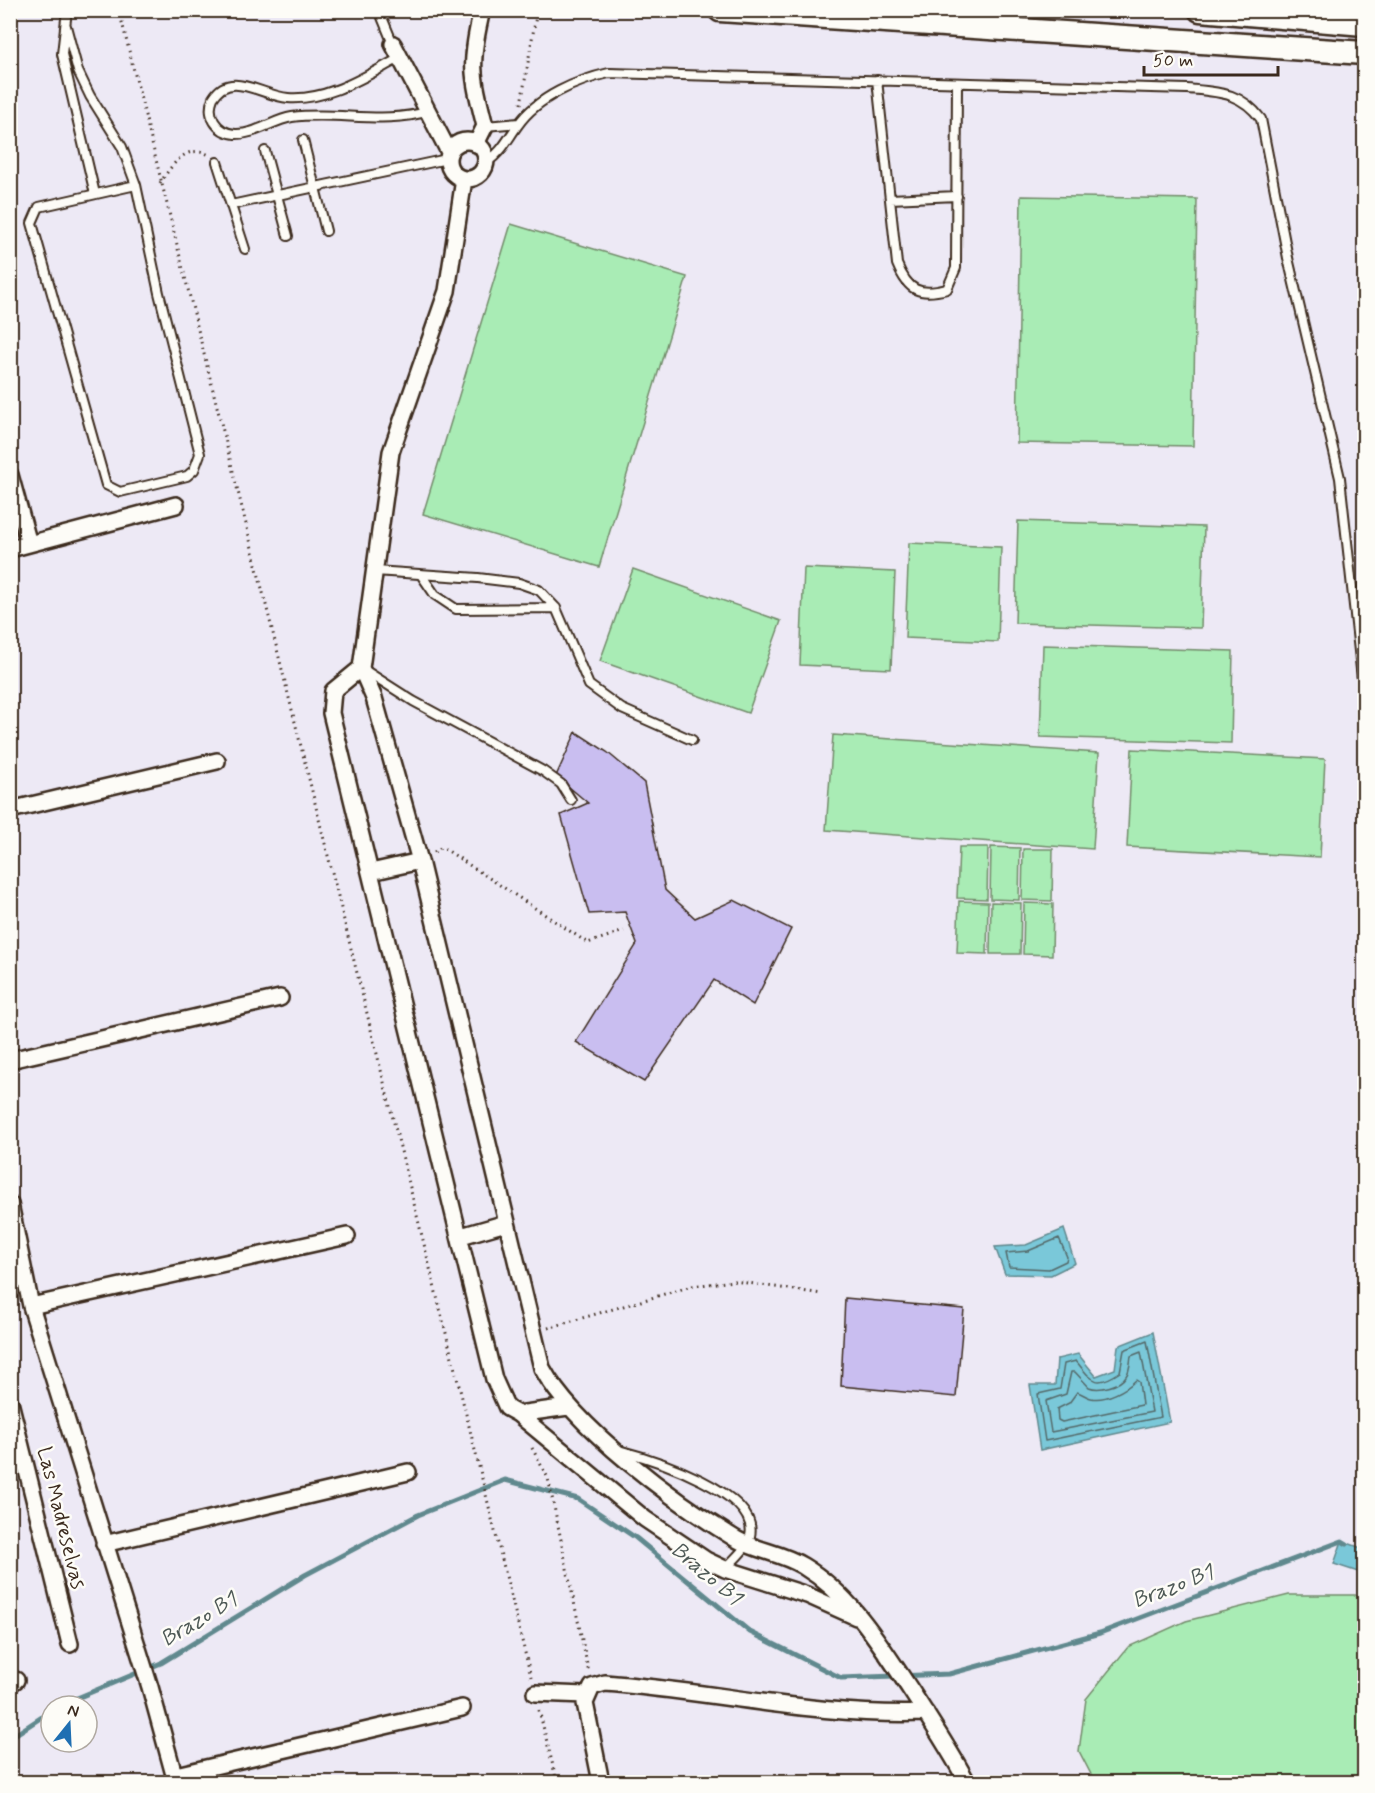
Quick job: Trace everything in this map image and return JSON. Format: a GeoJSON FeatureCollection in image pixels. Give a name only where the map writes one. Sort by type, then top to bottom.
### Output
{"type":"FeatureCollection","features":[{"type":"Feature","properties":{"kind":"main road"},"geometry":{"type":"LineString","coordinates":[[720,10],[958,21],[1365,53]]}},
{"type":"Feature","properties":{"kind":"main road"},"geometry":{"type":"LineString","coordinates":[[1200,10],[1365,24]]}},
{"type":"Feature","properties":{"kind":"street"},"geometry":{"type":"LineString","coordinates":[[476,144],[485,126],[476,94],[472,67],[482,10]]}},
{"type":"Feature","properties":{"kind":"street"},"geometry":{"type":"LineString","coordinates":[[393,44],[429,111],[448,155],[450,170],[464,179],[476,177],[486,163],[484,152],[476,144],[464,141],[448,155]]}},
{"type":"Feature","properties":{"kind":"street"},"geometry":{"type":"LineString","coordinates":[[464,179],[447,291],[393,445],[361,668],[374,698],[420,861],[542,1368],[552,1388],[568,1407],[670,1494],[748,1545],[775,1552],[804,1566],[866,1622],[926,1713],[967,1782]]}},
{"type":"Feature","properties":{"kind":"street"},"geometry":{"type":"LineString","coordinates":[[10,475],[29,544]]}},
{"type":"Feature","properties":{"kind":"street"},"geometry":{"type":"LineString","coordinates":[[10,549],[176,506]]}},
{"type":"Feature","properties":{"kind":"street"},"geometry":{"type":"LineString","coordinates":[[361,668],[333,691],[331,713],[494,1379],[507,1408],[519,1414],[645,1520],[725,1569],[807,1595],[866,1622]]}},
{"type":"Feature","properties":{"kind":"street"},"geometry":{"type":"LineString","coordinates":[[10,810],[217,762]]}},
{"type":"Feature","properties":{"kind":"street"},"geometry":{"type":"LineString","coordinates":[[371,872],[420,861]]}},
{"type":"Feature","properties":{"kind":"street"},"geometry":{"type":"LineString","coordinates":[[10,1060],[280,998]]}},
{"type":"Feature","properties":{"kind":"street"},"geometry":{"type":"LineString","coordinates":[[10,1204],[31,1306],[150,1687],[176,1779],[462,1708]]}},
{"type":"Feature","properties":{"kind":"street"},"geometry":{"type":"LineString","coordinates":[[460,1236],[506,1223]]}},
{"type":"Feature","properties":{"kind":"street"},"geometry":{"type":"LineString","coordinates":[[31,1306],[347,1236]]}},
{"type":"Feature","properties":{"kind":"street","name":"Las Madreselvas"},"geometry":{"type":"LineString","coordinates":[[10,1402],[70,1644]]}},
{"type":"Feature","properties":{"kind":"street"},"geometry":{"type":"LineString","coordinates":[[519,1414],[568,1407]]}},
{"type":"Feature","properties":{"kind":"street"},"geometry":{"type":"LineString","coordinates":[[104,1544],[408,1472]]}},
{"type":"Feature","properties":{"kind":"street"},"geometry":{"type":"LineString","coordinates":[[535,1693],[589,1691],[605,1683],[625,1684],[804,1707],[888,1714],[926,1713]]}},
{"type":"Feature","properties":{"kind":"street"},"geometry":{"type":"LineString","coordinates":[[589,1691],[585,1703],[602,1782]]}},
{"type":"Feature","properties":{"kind":"lane"},"geometry":{"type":"LineString","coordinates":[[67,10],[62,54],[95,194]]}},
{"type":"Feature","properties":{"kind":"lane"},"geometry":{"type":"LineString","coordinates":[[379,10],[393,44]]}},
{"type":"Feature","properties":{"kind":"lane"},"geometry":{"type":"LineString","coordinates":[[66,26],[78,71],[90,96],[122,147],[136,185],[159,293],[200,454],[199,461],[188,476],[120,492],[105,485],[32,223],[39,207],[136,185]]}},
{"type":"Feature","properties":{"kind":"lane"},"geometry":{"type":"LineString","coordinates":[[400,58],[343,87],[313,97],[286,98],[236,83],[226,84],[213,98],[211,116],[218,126],[235,134],[252,131],[290,118],[340,114],[400,118],[429,111]]}},
{"type":"Feature","properties":{"kind":"lane"},"geometry":{"type":"LineString","coordinates":[[486,163],[499,154],[519,123],[551,96],[590,77],[609,73],[1187,89],[1223,93],[1250,104],[1262,119],[1288,258],[1340,478],[1365,697]]}},
{"type":"Feature","properties":{"kind":"lane"},"geometry":{"type":"LineString","coordinates":[[877,80],[897,264],[903,279],[916,291],[930,293],[947,289],[954,278],[957,261],[957,83]]}},
{"type":"Feature","properties":{"kind":"lane"},"geometry":{"type":"LineString","coordinates":[[485,126],[519,123]]}},
{"type":"Feature","properties":{"kind":"lane"},"geometry":{"type":"LineString","coordinates":[[303,140],[326,231]]}},
{"type":"Feature","properties":{"kind":"lane"},"geometry":{"type":"LineString","coordinates":[[265,151],[288,236]]}},
{"type":"Feature","properties":{"kind":"lane"},"geometry":{"type":"LineString","coordinates":[[231,205],[315,188],[448,155]]}},
{"type":"Feature","properties":{"kind":"lane"},"geometry":{"type":"LineString","coordinates":[[217,162],[245,249]]}},
{"type":"Feature","properties":{"kind":"lane"},"geometry":{"type":"LineString","coordinates":[[890,199],[957,196]]}},
{"type":"Feature","properties":{"kind":"lane"},"geometry":{"type":"LineString","coordinates":[[375,571],[422,576],[478,578],[529,585],[548,597],[556,608],[581,669],[589,685],[599,695],[660,728],[692,740]]}},
{"type":"Feature","properties":{"kind":"lane"},"geometry":{"type":"LineString","coordinates":[[422,576],[435,596],[456,609],[556,608]]}},
{"type":"Feature","properties":{"kind":"lane"},"geometry":{"type":"LineString","coordinates":[[361,668],[413,701],[543,771],[561,784],[571,800]]}},
{"type":"Feature","properties":{"kind":"lane"},"geometry":{"type":"LineString","coordinates":[[616,1450],[658,1462],[704,1482],[734,1500],[745,1514],[751,1530],[748,1545],[725,1569]]}},
{"type":"Feature","properties":{"kind":"path"},"geometry":{"type":"LineString","coordinates":[[119,10],[557,1782]]}},
{"type":"Feature","properties":{"kind":"path"},"geometry":{"type":"LineString","coordinates":[[519,123],[524,75],[537,10]]}},
{"type":"Feature","properties":{"kind":"path"},"geometry":{"type":"LineString","coordinates":[[160,183],[175,162],[189,152],[203,152],[217,162]]}},
{"type":"Feature","properties":{"kind":"path"},"geometry":{"type":"LineString","coordinates":[[420,861],[442,847],[588,943],[624,931]]}},
{"type":"Feature","properties":{"kind":"path"},"geometry":{"type":"LineString","coordinates":[[532,1333],[692,1286],[734,1281],[822,1294]]}},
{"type":"Feature","properties":{"kind":"path"},"geometry":{"type":"LineString","coordinates":[[548,1478],[589,1691]]}},
{"type":"Feature","properties":{"kind":"green space"},"geometry":{"type":"Polygon","coordinates":[[[1021,196],[1197,199],[1193,446],[1017,443],[1021,196]]]}},
{"type":"Feature","properties":{"kind":"green space"},"geometry":{"type":"Polygon","coordinates":[[[511,224],[687,277],[599,567],[423,514],[511,224]]]}},
{"type":"Feature","properties":{"kind":"green space"},"geometry":{"type":"Polygon","coordinates":[[[1018,521],[1204,527],[1201,628],[1015,623],[1018,521]]]}},
{"type":"Feature","properties":{"kind":"green space"},"geometry":{"type":"Polygon","coordinates":[[[909,543],[1001,547],[998,642],[905,638],[909,543]]]}},
{"type":"Feature","properties":{"kind":"green space"},"geometry":{"type":"Polygon","coordinates":[[[804,568],[895,572],[891,669],[800,665],[804,568]]]}},
{"type":"Feature","properties":{"kind":"green space"},"geometry":{"type":"Polygon","coordinates":[[[633,569],[781,621],[748,713],[600,661],[633,569]]]}},
{"type":"Feature","properties":{"kind":"green space"},"geometry":{"type":"Polygon","coordinates":[[[1043,645],[1233,651],[1231,743],[1040,737],[1043,645]]]}},
{"type":"Feature","properties":{"kind":"green space"},"geometry":{"type":"Polygon","coordinates":[[[833,735],[1099,753],[1093,849],[826,830],[833,735]]]}},
{"type":"Feature","properties":{"kind":"green space"},"geometry":{"type":"Polygon","coordinates":[[[1132,749],[1325,759],[1320,857],[1127,847],[1132,749]]]}},
{"type":"Feature","properties":{"kind":"green space"},"geometry":{"type":"Polygon","coordinates":[[[959,847],[988,847],[987,899],[957,898],[959,847]]]}},
{"type":"Feature","properties":{"kind":"green space"},"geometry":{"type":"Polygon","coordinates":[[[991,847],[1020,848],[1019,900],[990,899],[991,847]]]}},
{"type":"Feature","properties":{"kind":"green space"},"geometry":{"type":"Polygon","coordinates":[[[1023,849],[1053,849],[1052,901],[1022,900],[1023,849]]]}},
{"type":"Feature","properties":{"kind":"green space"},"geometry":{"type":"Polygon","coordinates":[[[959,901],[988,902],[987,954],[957,953],[959,901]]]}},
{"type":"Feature","properties":{"kind":"green space"},"geometry":{"type":"Polygon","coordinates":[[[991,902],[1021,903],[1020,954],[990,954],[991,902]]]}},
{"type":"Feature","properties":{"kind":"green space"},"geometry":{"type":"Polygon","coordinates":[[[1024,903],[1053,904],[1052,955],[1023,954],[1024,903]]]}},
{"type":"Feature","properties":{"kind":"green space"},"geometry":{"type":"Polygon","coordinates":[[[1289,1595],[1364,1595],[1364,1782],[1095,1782],[1079,1751],[1086,1699],[1128,1647],[1186,1621],[1289,1595]]]}},
{"type":"Feature","properties":{"kind":"water"},"geometry":{"type":"Polygon","coordinates":[[[1064,1229],[1075,1263],[1051,1275],[1005,1274],[995,1247],[1026,1245],[1064,1229]]]}},
{"type":"Feature","properties":{"kind":"water"},"geometry":{"type":"Polygon","coordinates":[[[1153,1332],[1170,1422],[1040,1450],[1030,1385],[1055,1385],[1057,1359],[1078,1354],[1096,1376],[1115,1369],[1118,1346],[1153,1332]]]}},
{"type":"Feature","properties":{"kind":"water"},"geometry":{"type":"Polygon","coordinates":[[[1342,1541],[1364,1549],[1364,1574],[1334,1564],[1342,1541]]]}},
{"type":"Feature","properties":{"kind":"building"},"geometry":{"type":"Polygon","coordinates":[[[576,732],[607,752],[644,783],[665,890],[695,918],[734,900],[791,929],[753,1005],[714,980],[644,1082],[576,1042],[637,944],[625,912],[589,914],[561,815],[588,803],[556,776],[576,732]]]}},
{"type":"Feature","properties":{"kind":"building"},"geometry":{"type":"Polygon","coordinates":[[[845,1298],[964,1309],[956,1397],[841,1386],[845,1298]]]}},
{"type":"Feature","properties":{"kind":"waterway","name":"Brazo B1"},"geometry":{"type":"LineString","coordinates":[[87,1694],[161,1663],[305,1575],[418,1515],[505,1480],[578,1499],[636,1538],[750,1632],[841,1678],[949,1674],[1100,1633],[1342,1541],[1347,1544]]}},
{"type":"Feature","properties":{"kind":"waterway","name":"Brazo B1"},"geometry":{"type":"LineString","coordinates":[[10,1738],[39,1719]]}}]}
